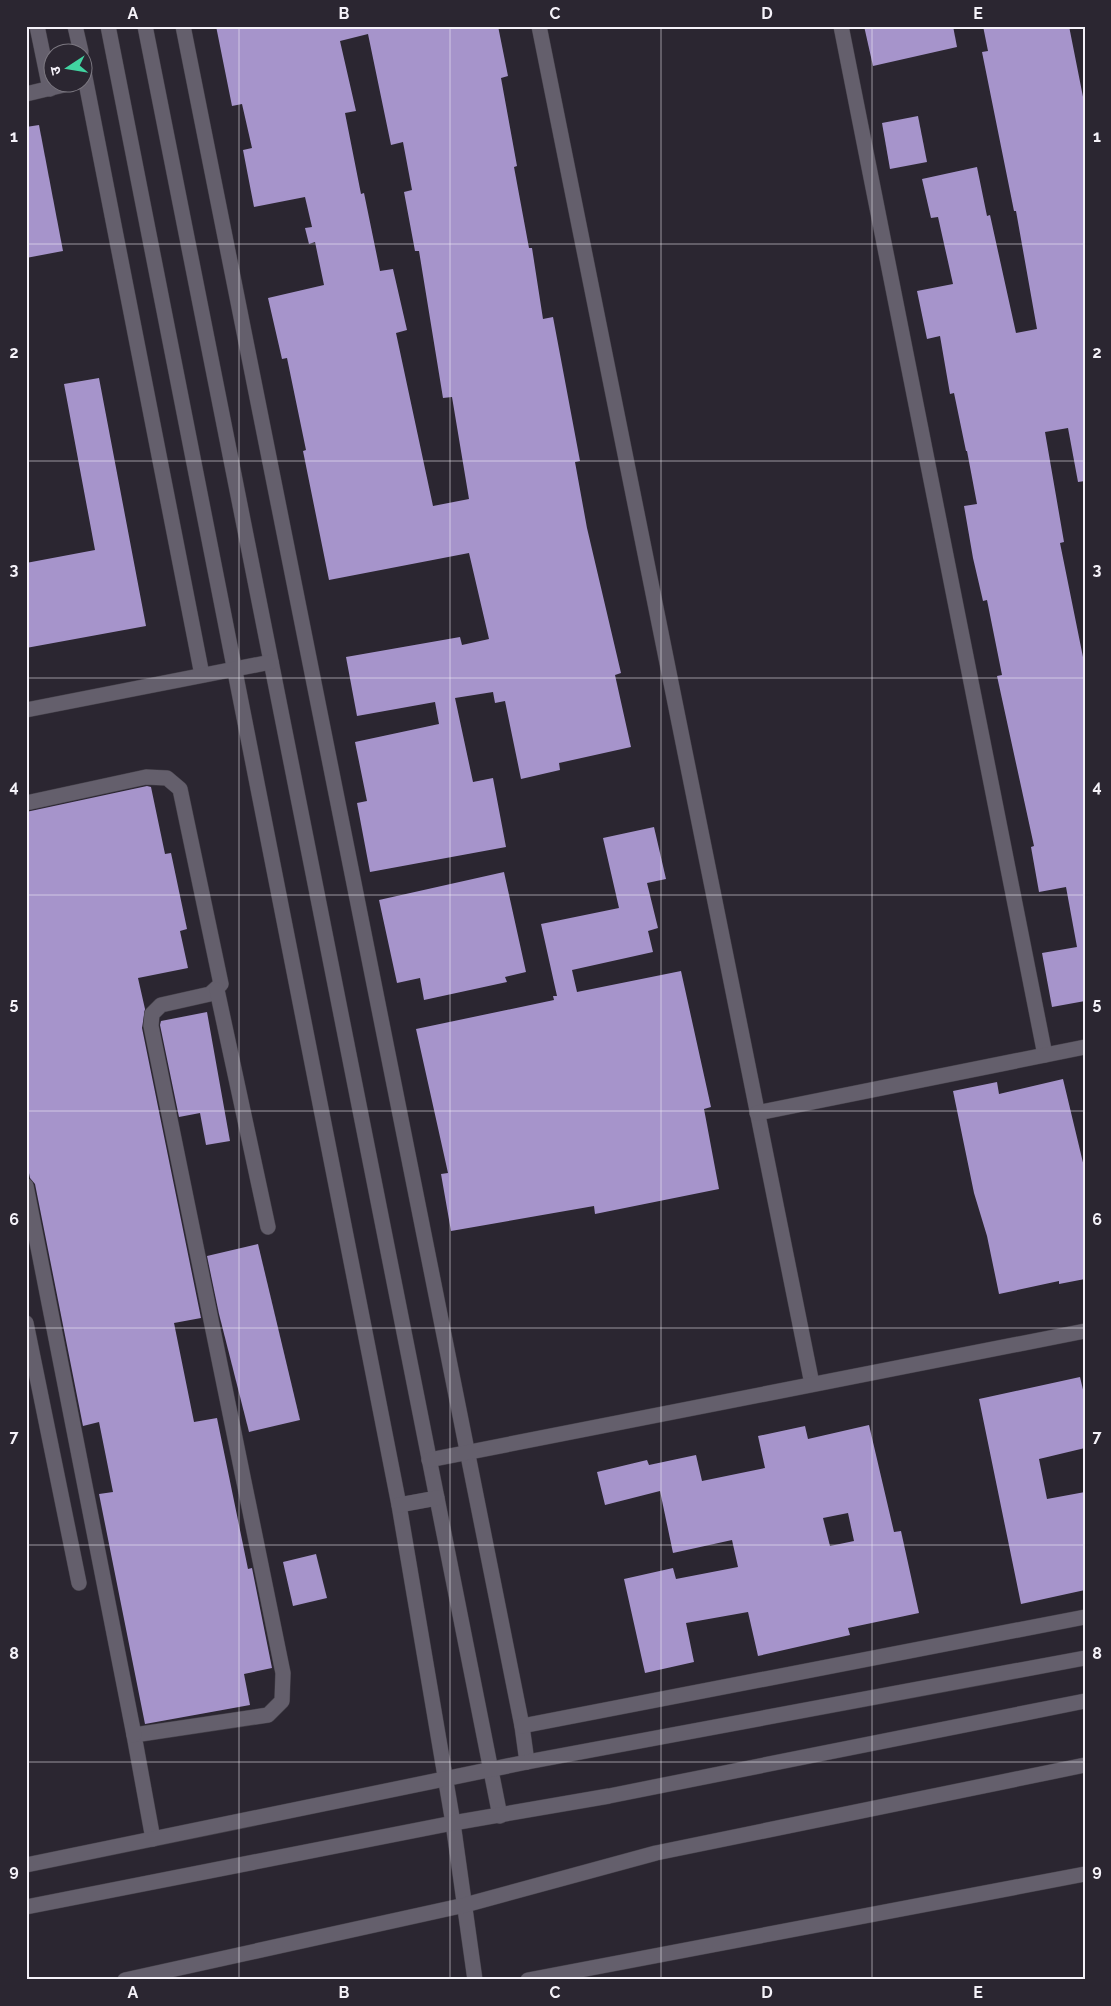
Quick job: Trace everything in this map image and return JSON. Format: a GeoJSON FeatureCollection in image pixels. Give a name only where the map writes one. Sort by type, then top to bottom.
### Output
{"type":"FeatureCollection","features":[{"type":"Feature","properties":{"kind":"street"},"geometry":{"type":"LineString","coordinates":[[37,26],[42,50]]}},
{"type":"Feature","properties":{"kind":"street"},"geometry":{"type":"LineString","coordinates":[[75,26],[79,42]]}},
{"type":"Feature","properties":{"kind":"street"},"geometry":{"type":"LineString","coordinates":[[108,26],[399,1505],[453,1823],[475,1980]]}},
{"type":"Feature","properties":{"kind":"street"},"geometry":{"type":"LineString","coordinates":[[145,26],[500,1816]]}},
{"type":"Feature","properties":{"kind":"street"},"geometry":{"type":"LineString","coordinates":[[183,26],[468,1452],[522,1726],[527,1762]]}},
{"type":"Feature","properties":{"kind":"street"},"geometry":{"type":"LineString","coordinates":[[539,26],[812,1384]]}},
{"type":"Feature","properties":{"kind":"street"},"geometry":{"type":"LineString","coordinates":[[841,26],[1045,1055]]}},
{"type":"Feature","properties":{"kind":"street"},"geometry":{"type":"LineString","coordinates":[[26,94],[42,91]]}},
{"type":"Feature","properties":{"kind":"street"},"geometry":{"type":"LineString","coordinates":[[83,92],[202,675]]}},
{"type":"Feature","properties":{"kind":"street"},"geometry":{"type":"LineString","coordinates":[[26,710],[271,662]]}},
{"type":"Feature","properties":{"kind":"street"},"geometry":{"type":"LineString","coordinates":[[26,804],[146,778],[167,778],[180,789],[221,984],[218,990],[210,994],[161,1005],[152,1014],[151,1026],[283,1673],[282,1701],[268,1715],[134,1735]]}},
{"type":"Feature","properties":{"kind":"street"},"geometry":{"type":"LineString","coordinates":[[218,990],[268,1227]]}},
{"type":"Feature","properties":{"kind":"street"},"geometry":{"type":"LineString","coordinates":[[757,1113],[1085,1047]]}},
{"type":"Feature","properties":{"kind":"street"},"geometry":{"type":"LineString","coordinates":[[26,1186],[153,1839]]}},
{"type":"Feature","properties":{"kind":"street"},"geometry":{"type":"LineString","coordinates":[[26,1323],[79,1583]]}},
{"type":"Feature","properties":{"kind":"street"},"geometry":{"type":"LineString","coordinates":[[429,1460],[1085,1331]]}},
{"type":"Feature","properties":{"kind":"street"},"geometry":{"type":"LineString","coordinates":[[399,1505],[437,1498]]}},
{"type":"Feature","properties":{"kind":"street"},"geometry":{"type":"LineString","coordinates":[[522,1726],[1085,1618]]}},
{"type":"Feature","properties":{"kind":"street"},"geometry":{"type":"LineString","coordinates":[[26,1865],[491,1771],[527,1762],[1085,1658]]}},
{"type":"Feature","properties":{"kind":"street"},"geometry":{"type":"LineString","coordinates":[[26,1906],[453,1823],[609,1796],[1085,1701]]}},
{"type":"Feature","properties":{"kind":"street"},"geometry":{"type":"LineString","coordinates":[[125,1980],[465,1905],[656,1853],[1085,1765]]}},
{"type":"Feature","properties":{"kind":"street"},"geometry":{"type":"LineString","coordinates":[[528,1980],[1085,1874]]}},
{"type":"Feature","properties":{"kind":"building"},"geometry":{"type":"Polygon","coordinates":[[[216,26],[498,26],[508,76],[501,78],[517,166],[514,167],[529,248],[532,248],[543,319],[553,317],[580,461],[575,462],[587,528],[621,673],[615,675],[631,747],[559,763],[560,770],[521,779],[505,701],[495,703],[493,692],[455,698],[473,782],[493,778],[506,847],[370,872],[357,803],[367,801],[355,742],[439,724],[435,702],[357,716],[346,657],[460,637],[462,645],[489,639],[469,553],[329,580],[303,451],[306,450],[287,358],[282,359],[268,298],[324,285],[315,242],[309,244],[305,228],[312,227],[305,197],[254,207],[243,150],[252,148],[242,104],[232,106],[216,26]],[[368,34],[340,41],[356,111],[345,113],[361,194],[364,193],[380,271],[393,269],[407,330],[396,333],[433,506],[469,499],[452,397],[443,398],[419,251],[415,251],[404,192],[412,190],[403,142],[391,145],[368,34]]]}},
{"type":"Feature","properties":{"kind":"building"},"geometry":{"type":"Polygon","coordinates":[[[864,26],[953,26],[957,47],[873,66],[864,26]]]}},
{"type":"Feature","properties":{"kind":"building"},"geometry":{"type":"Polygon","coordinates":[[[983,26],[1069,26],[1085,107],[1085,481],[1078,482],[1068,428],[1045,432],[1064,542],[1060,543],[1085,667],[1085,1001],[1052,1007],[1042,953],[1077,947],[1066,887],[1039,892],[1031,847],[1034,846],[997,676],[1002,675],[987,600],[983,601],[973,558],[964,506],[977,504],[967,451],[954,393],[950,394],[940,336],[927,339],[917,291],[953,284],[938,217],[931,218],[922,179],[977,167],[987,216],[990,215],[1016,333],[1037,329],[1016,211],[1014,211],[982,52],[988,51],[983,26]]]}},
{"type":"Feature","properties":{"kind":"building"},"geometry":{"type":"Polygon","coordinates":[[[918,116],[927,162],[890,169],[882,123],[918,116]]]}},
{"type":"Feature","properties":{"kind":"building"},"geometry":{"type":"Polygon","coordinates":[[[39,125],[63,251],[26,258],[26,127],[39,125]]]}},
{"type":"Feature","properties":{"kind":"building"},"geometry":{"type":"Polygon","coordinates":[[[99,378],[146,626],[26,648],[26,563],[95,550],[64,384],[99,378]]]}},
{"type":"Feature","properties":{"kind":"building"},"geometry":{"type":"Polygon","coordinates":[[[147,786],[151,787],[165,854],[171,853],[187,929],[180,931],[188,968],[138,978],[145,1009],[142,1028],[201,1318],[174,1323],[194,1422],[217,1418],[248,1569],[252,1568],[272,1668],[244,1674],[250,1705],[145,1724],[99,1494],[113,1492],[99,1422],[83,1426],[35,1184],[30,1178],[26,1158],[26,812],[147,786]]]}},
{"type":"Feature","properties":{"kind":"building"},"geometry":{"type":"Polygon","coordinates":[[[654,827],[666,879],[647,883],[658,928],[648,931],[653,952],[572,970],[577,992],[681,971],[711,1107],[704,1109],[719,1189],[595,1214],[594,1206],[451,1231],[441,1174],[448,1173],[416,1029],[554,1000],[553,996],[557,996],[541,924],[619,908],[603,838],[654,827]]]}},
{"type":"Feature","properties":{"kind":"building"},"geometry":{"type":"Polygon","coordinates":[[[504,872],[526,972],[505,977],[507,982],[424,1000],[420,978],[397,983],[379,900],[504,872]]]}},
{"type":"Feature","properties":{"kind":"building"},"geometry":{"type":"Polygon","coordinates":[[[207,1012],[230,1141],[206,1145],[200,1113],[179,1117],[160,1025],[161,1021],[207,1012]]]}},
{"type":"Feature","properties":{"kind":"building"},"geometry":{"type":"Polygon","coordinates":[[[1063,1079],[1085,1171],[1085,1279],[1059,1284],[1059,1281],[999,1294],[987,1236],[974,1193],[953,1091],[997,1082],[999,1094],[1063,1079]]]}},
{"type":"Feature","properties":{"kind":"building"},"geometry":{"type":"Polygon","coordinates":[[[258,1244],[300,1420],[249,1432],[219,1314],[207,1256],[258,1244]]]}},
{"type":"Feature","properties":{"kind":"building"},"geometry":{"type":"Polygon","coordinates":[[[1080,1377],[1085,1398],[1085,1448],[1039,1459],[1047,1499],[1085,1492],[1085,1590],[1021,1604],[979,1399],[1080,1377]]]}},
{"type":"Feature","properties":{"kind":"building"},"geometry":{"type":"Polygon","coordinates":[[[869,1425],[894,1532],[901,1531],[919,1613],[848,1628],[850,1635],[758,1656],[748,1612],[686,1623],[694,1662],[645,1673],[624,1579],[673,1568],[676,1579],[738,1567],[732,1540],[673,1553],[660,1491],[605,1505],[597,1472],[647,1460],[649,1465],[696,1455],[702,1481],[765,1468],[758,1436],[805,1426],[808,1439],[869,1425]],[[848,1513],[823,1518],[830,1546],[854,1541],[848,1513]]]}},
{"type":"Feature","properties":{"kind":"building"},"geometry":{"type":"Polygon","coordinates":[[[316,1554],[327,1598],[293,1606],[283,1562],[316,1554]]]}}]}
